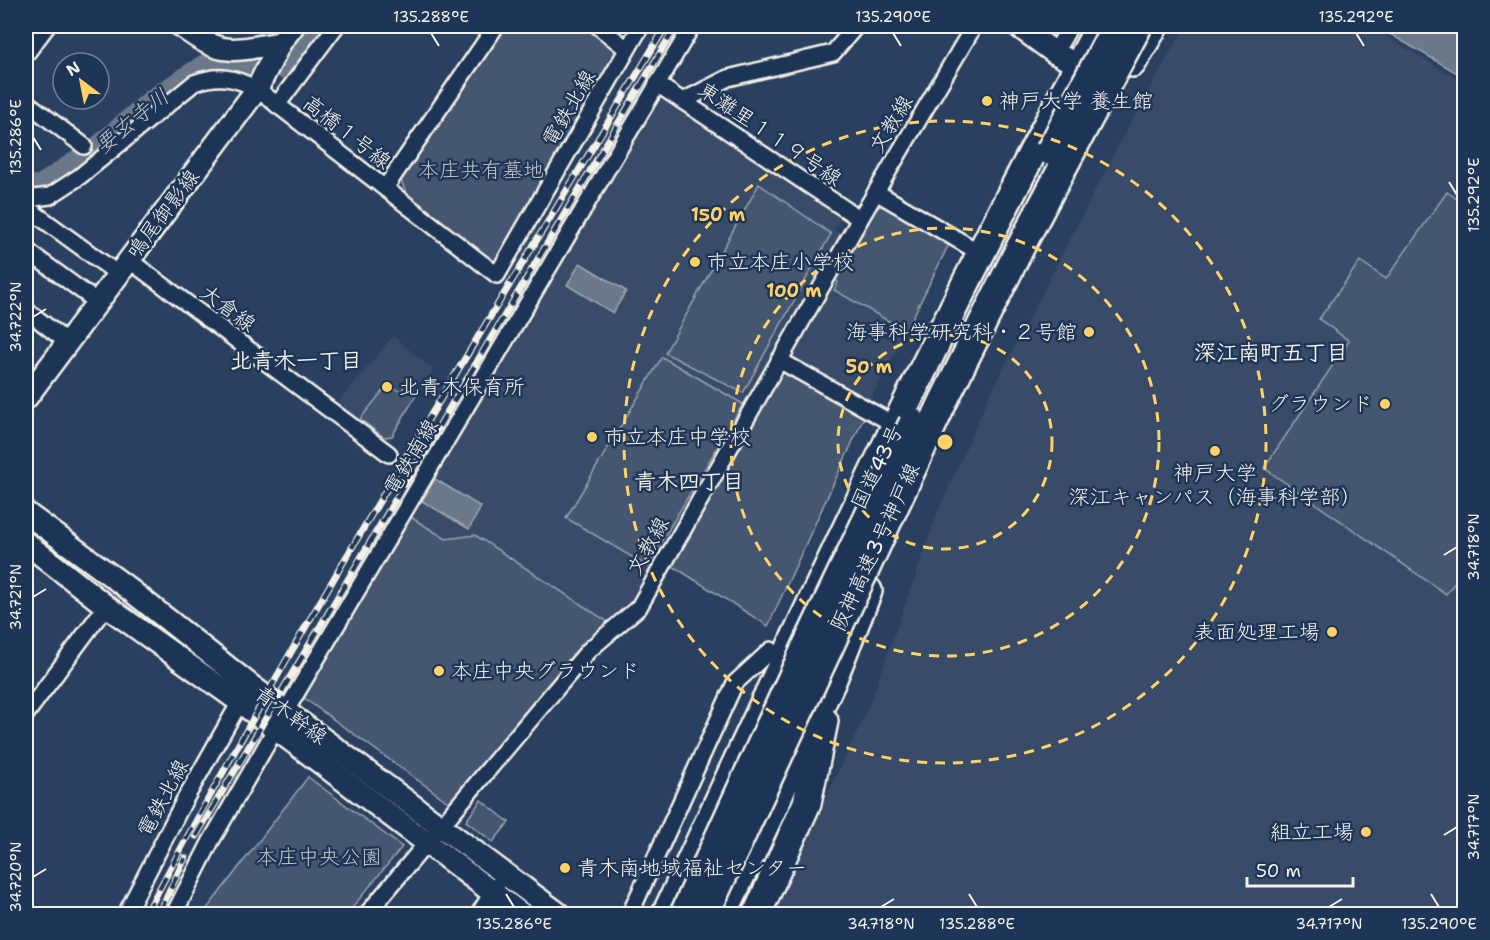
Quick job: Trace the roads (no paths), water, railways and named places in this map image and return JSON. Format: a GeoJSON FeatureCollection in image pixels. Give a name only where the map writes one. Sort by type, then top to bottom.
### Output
{"type":"FeatureCollection","features":[{"type":"Feature","properties":{"kind":"highway","name":"国道43号"},"geometry":{"type":"LineString","coordinates":[[666,915],[804,616],[982,254],[1100,26]]}},
{"type":"Feature","properties":{"kind":"highway","name":"阪神高速3号神戸線"},"geometry":{"type":"LineString","coordinates":[[684,915],[806,647],[928,391],[1116,26]]}},
{"type":"Feature","properties":{"kind":"highway","name":"阪神高速3号神戸線"},"geometry":{"type":"LineString","coordinates":[[705,915],[944,400],[1021,246],[1138,26]]}},
{"type":"Feature","properties":{"kind":"highway","name":"国道43号"},"geometry":{"type":"LineString","coordinates":[[723,915],[832,681],[899,513],[960,384],[1117,88],[1154,26]]}},
{"type":"Feature","properties":{"kind":"highway"},"geometry":{"type":"LineString","coordinates":[[651,915],[721,756],[771,650],[804,616]]}},
{"type":"Feature","properties":{"kind":"highway"},"geometry":{"type":"LineString","coordinates":[[741,915],[764,865],[832,681]]}},
{"type":"Feature","properties":{"kind":"highway"},"geometry":{"type":"LineString","coordinates":[[757,915],[807,803],[832,681]]}},
{"type":"Feature","properties":{"kind":"street"},"geometry":{"type":"LineString","coordinates":[[26,51],[47,26]]}},
{"type":"Feature","properties":{"kind":"street"},"geometry":{"type":"LineString","coordinates":[[181,26],[216,49],[239,50],[280,43]]}},
{"type":"Feature","properties":{"kind":"street","name":"鳴尾御影線"},"geometry":{"type":"LineString","coordinates":[[30,384],[68,342],[256,89],[280,43],[293,26]]}},
{"type":"Feature","properties":{"kind":"street"},"geometry":{"type":"LineString","coordinates":[[277,105],[336,26]]}},
{"type":"Feature","properties":{"kind":"street"},"geometry":{"type":"LineString","coordinates":[[385,188],[496,26]]}},
{"type":"Feature","properties":{"kind":"street"},"geometry":{"type":"LineString","coordinates":[[598,26],[627,49]]}},
{"type":"Feature","properties":{"kind":"street","name":"電鉄北線"},"geometry":{"type":"LineString","coordinates":[[497,275],[641,26]]}},
{"type":"Feature","properties":{"kind":"street","name":"電鉄南線"},"geometry":{"type":"LineString","coordinates":[[174,915],[211,842],[286,711],[692,26]]}},
{"type":"Feature","properties":{"kind":"street"},"geometry":{"type":"LineString","coordinates":[[683,101],[728,78],[832,53],[856,26]]}},
{"type":"Feature","properties":{"kind":"street","name":"文教線"},"geometry":{"type":"LineString","coordinates":[[367,915],[588,651],[639,607],[860,219],[974,26]]}},
{"type":"Feature","properties":{"kind":"street"},"geometry":{"type":"LineString","coordinates":[[1018,26],[1054,53],[1079,64],[1117,88]]}},
{"type":"Feature","properties":{"kind":"street"},"geometry":{"type":"LineString","coordinates":[[1054,53],[1070,26]]}},
{"type":"Feature","properties":{"kind":"street","name":"高橋１号線"},"geometry":{"type":"LineString","coordinates":[[26,198],[50,196],[79,177],[194,83],[210,77],[226,77],[256,89],[497,275]]}},
{"type":"Feature","properties":{"kind":"street","name":"東灘里１１９号線"},"geometry":{"type":"LineString","coordinates":[[657,84],[860,219]]}},
{"type":"Feature","properties":{"kind":"street"},"geometry":{"type":"LineString","coordinates":[[26,102],[84,146]]}},
{"type":"Feature","properties":{"kind":"street"},"geometry":{"type":"LineString","coordinates":[[876,192],[982,254]]}},
{"type":"Feature","properties":{"kind":"street","name":"大倉線"},"geometry":{"type":"LineString","coordinates":[[26,207],[123,267],[389,454]]}},
{"type":"Feature","properties":{"kind":"street"},"geometry":{"type":"LineString","coordinates":[[26,250],[97,302]]}},
{"type":"Feature","properties":{"kind":"street"},"geometry":{"type":"LineString","coordinates":[[26,310],[68,342]]}},
{"type":"Feature","properties":{"kind":"street"},"geometry":{"type":"LineString","coordinates":[[779,360],[897,426]]}},
{"type":"Feature","properties":{"kind":"street","name":"青木幹線"},"geometry":{"type":"LineString","coordinates":[[26,513],[559,915]]}},
{"type":"Feature","properties":{"kind":"street","name":"青木幹線"},"geometry":{"type":"LineString","coordinates":[[26,543],[106,606],[240,702],[521,915]]}},
{"type":"Feature","properties":{"kind":"street"},"geometry":{"type":"LineString","coordinates":[[26,714],[106,606]]}},
{"type":"Feature","properties":{"kind":"street"},"geometry":{"type":"LineString","coordinates":[[630,915],[735,683],[771,650]]}},
{"type":"Feature","properties":{"kind":"street","name":"電鉄北線"},"geometry":{"type":"LineString","coordinates":[[126,915],[184,801],[240,702]]}},
{"type":"Feature","properties":{"kind":"street"},"geometry":{"type":"LineString","coordinates":[[479,915],[504,875]]}},
{"type":"Feature","properties":{"kind":"waterway","name":"要玄寺川"},"geometry":{"type":"LineString","coordinates":[[286,67],[320,26]]}},
{"type":"Feature","properties":{"kind":"waterway","name":"要玄寺川"},"geometry":{"type":"LineString","coordinates":[[26,187],[40,189],[100,148],[154,101],[204,68],[243,66]]}},
{"type":"Feature","properties":{"kind":"railway"},"geometry":{"type":"LineString","coordinates":[[146,914],[334,577],[666,26]]}},
{"type":"Feature","properties":{"kind":"railway"},"geometry":{"type":"LineString","coordinates":[[196,836],[676,26]]}},
{"type":"Feature","properties":{"kind":"railway"},"geometry":{"type":"LineString","coordinates":[[159,914],[185,858]]}},
{"type":"Feature","properties":{"kind":"place","name":"神戸大学 養生館"},"geometry":{"type":"Point","coordinates":[987,101]}},
{"type":"Feature","properties":{"kind":"place","name":"市立本庄小学校"},"geometry":{"type":"Point","coordinates":[695,262]}},
{"type":"Feature","properties":{"kind":"place","name":"海事科学研究科・２号館"},"geometry":{"type":"Point","coordinates":[1089,332]}},
{"type":"Feature","properties":{"kind":"place","name":"北青木保育所"},"geometry":{"type":"Point","coordinates":[387,387]}},
{"type":"Feature","properties":{"kind":"place","name":"グラウンド"},"geometry":{"type":"Point","coordinates":[1385,404]}},
{"type":"Feature","properties":{"kind":"place","name":"市立本庄中学校"},"geometry":{"type":"Point","coordinates":[592,437]}},
{"type":"Feature","properties":{"kind":"place","name":"神戸大学 深江キャンパス（海事科学部）"},"geometry":{"type":"Point","coordinates":[1215,451]}},
{"type":"Feature","properties":{"kind":"place","name":"表面処理工場"},"geometry":{"type":"Point","coordinates":[1332,632]}},
{"type":"Feature","properties":{"kind":"place","name":"本庄中央グラウンド"},"geometry":{"type":"Point","coordinates":[439,671]}},
{"type":"Feature","properties":{"kind":"place","name":"組立工場"},"geometry":{"type":"Point","coordinates":[1366,832]}},
{"type":"Feature","properties":{"kind":"place","name":"青木南地域福祉センター"},"geometry":{"type":"Point","coordinates":[565,868]}},
{"type":"Feature","properties":{"kind":"district","name":"深江南町五丁目"},"geometry":{"type":"Point","coordinates":[1271,352]}},
{"type":"Feature","properties":{"kind":"district","name":"北青木一丁目"},"geometry":{"type":"Point","coordinates":[296,360]}},
{"type":"Feature","properties":{"kind":"district","name":"青木四丁目"},"geometry":{"type":"Point","coordinates":[689,481]}},
{"type":"Feature","properties":{"kind":"park label","name":"本庄共有墓地"},"geometry":{"type":"Point","coordinates":[481,170]}},
{"type":"Feature","properties":{"kind":"park label","name":"本庄中央公園"},"geometry":{"type":"Point","coordinates":[319,857]}}]}
